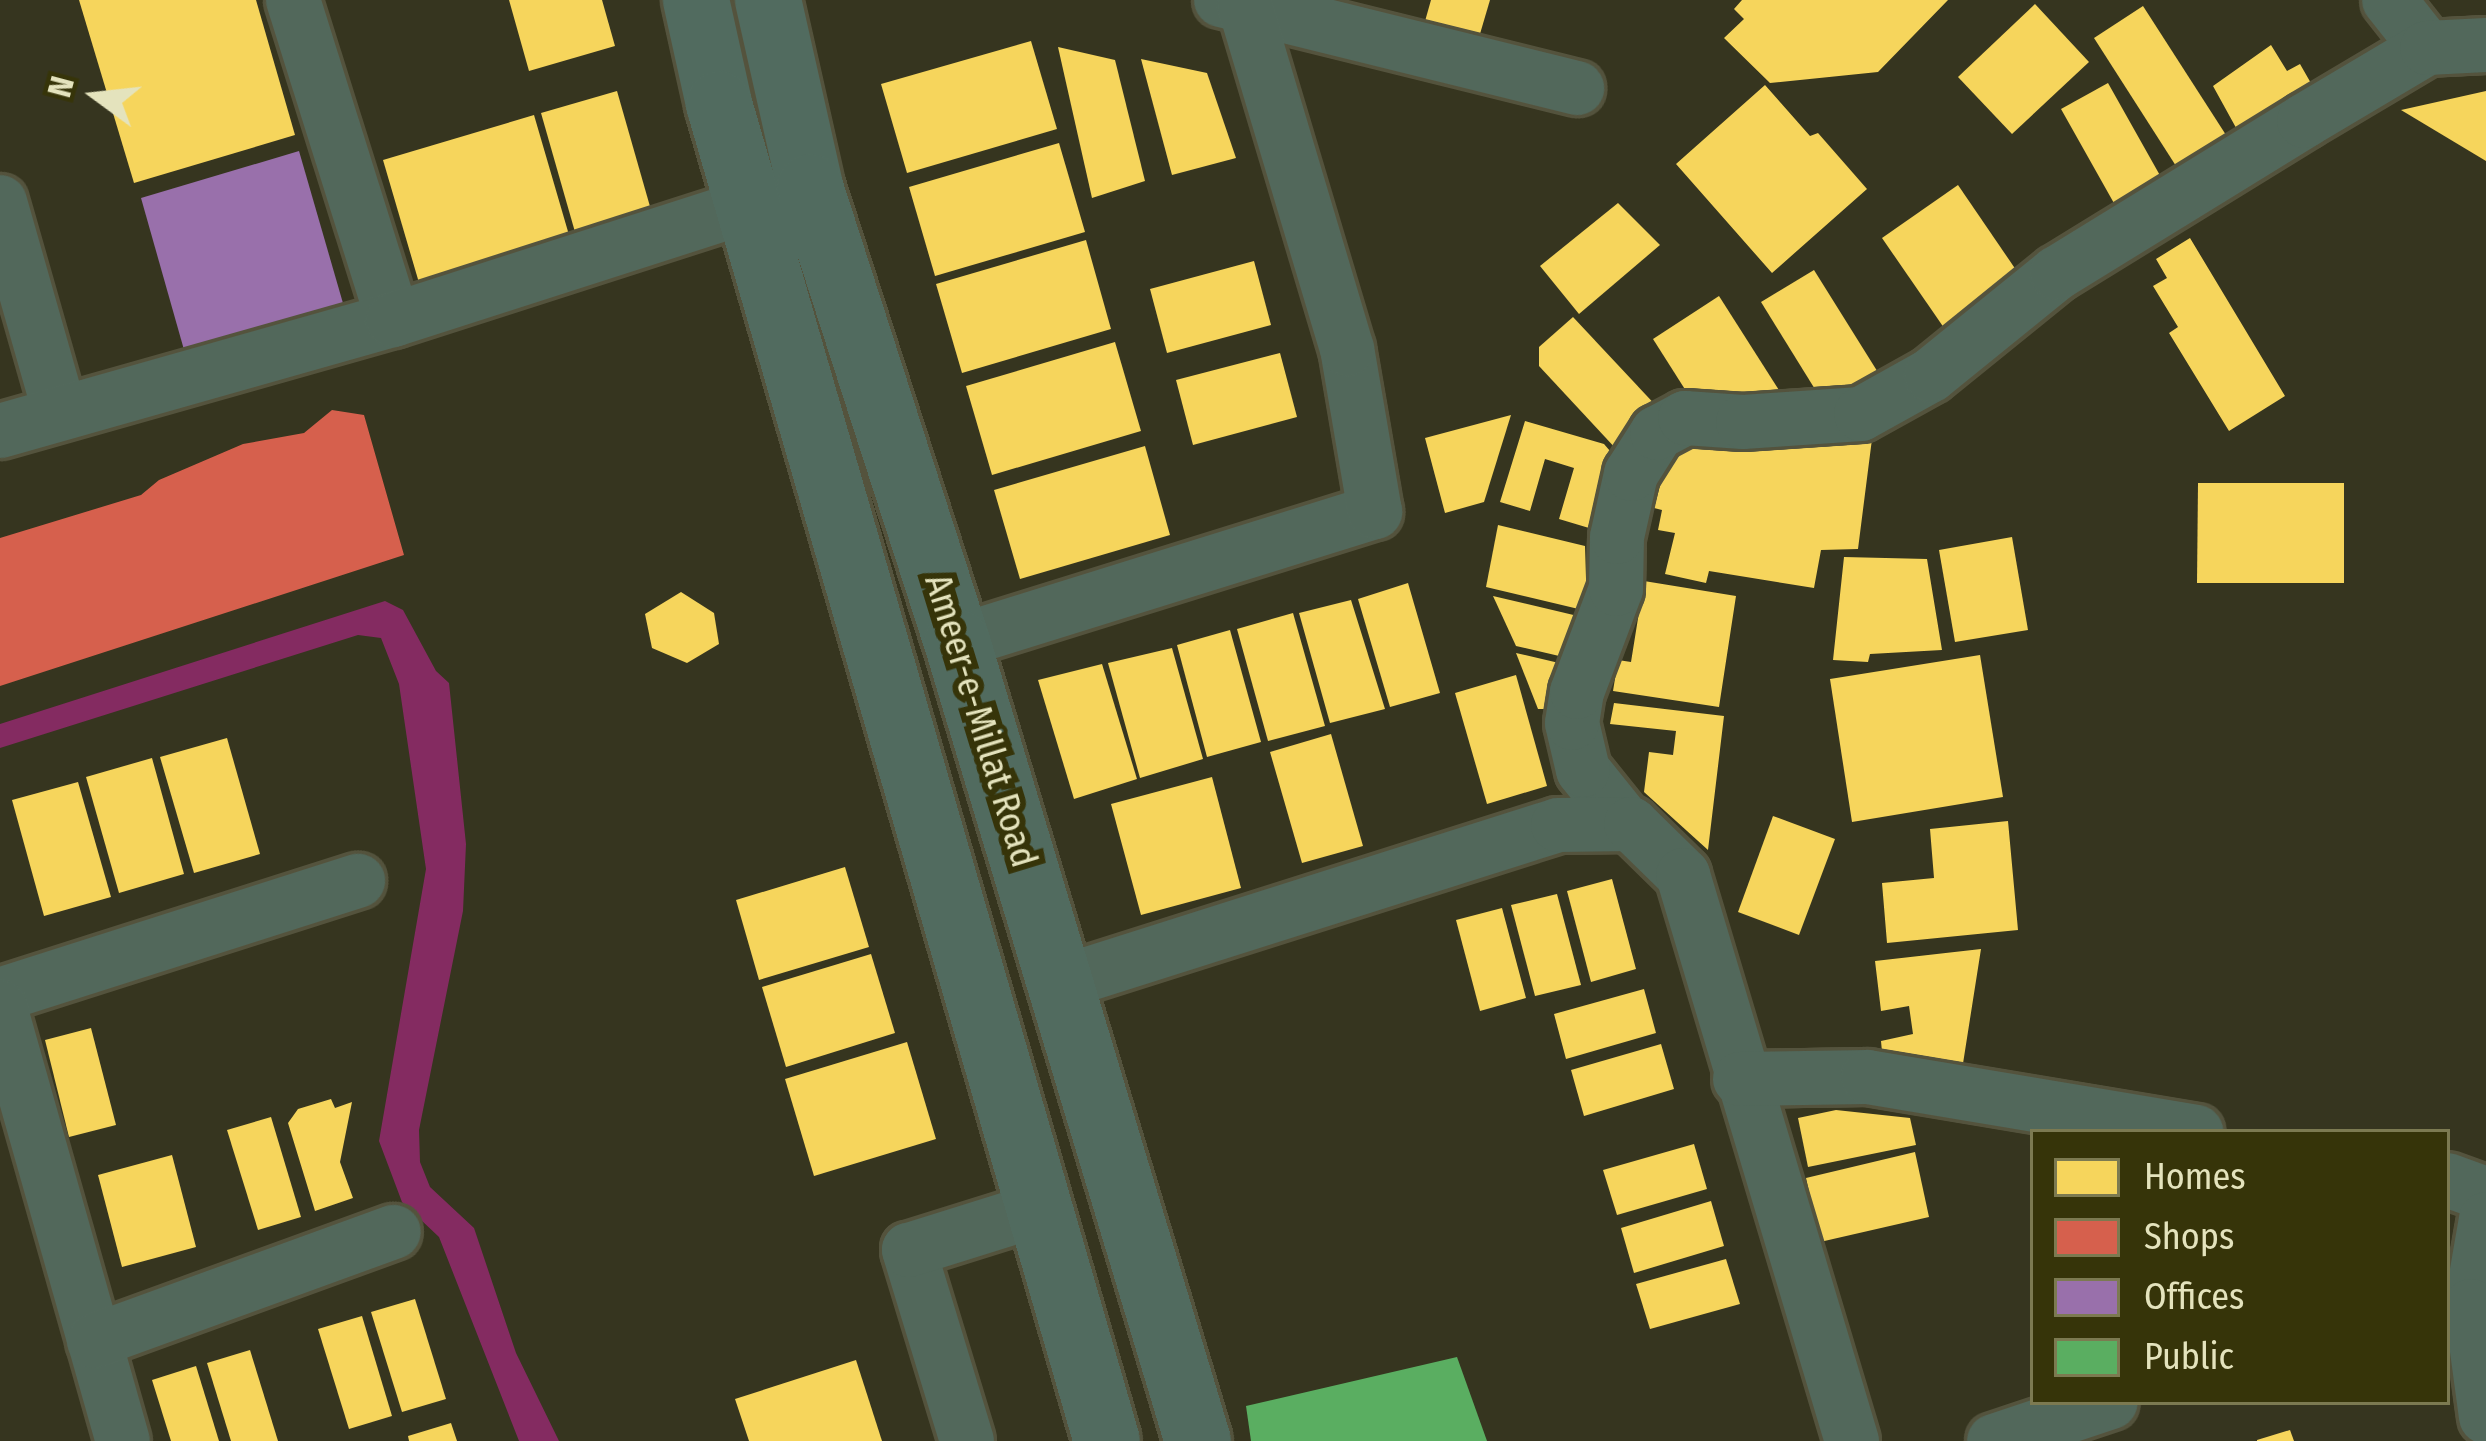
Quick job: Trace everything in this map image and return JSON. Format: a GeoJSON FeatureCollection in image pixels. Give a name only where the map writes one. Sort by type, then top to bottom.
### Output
{"type":"FeatureCollection","features":[{"type":"Feature","properties":{"kind":"main road"},"geometry":{"type":"LineString","coordinates":[[696,0],[749,206],[1107,1441]]}},
{"type":"Feature","properties":{"kind":"main road","name":"Ameer-e-Millat Road"},"geometry":{"type":"LineString","coordinates":[[768,0],[810,187],[957,643],[1198,1441]]}},
{"type":"Feature","properties":{"kind":"main road"},"geometry":{"type":"LineString","coordinates":[[749,206],[810,187]]}},
{"type":"Feature","properties":{"kind":"main road"},"geometry":{"type":"LineString","coordinates":[[1037,1210],[1119,1186]]}},
{"type":"Feature","properties":{"kind":"street"},"geometry":{"type":"LineString","coordinates":[[293,0],[393,320]]}},
{"type":"Feature","properties":{"kind":"street"},"geometry":{"type":"LineString","coordinates":[[2389,0],[2427,48]]}},
{"type":"Feature","properties":{"kind":"street"},"geometry":{"type":"LineString","coordinates":[[1233,3],[1577,88]]}},
{"type":"Feature","properties":{"kind":"street"},"geometry":{"type":"LineString","coordinates":[[957,643],[1375,512],[1347,349],[1233,3]]}},
{"type":"Feature","properties":{"kind":"street"},"geometry":{"type":"LineString","coordinates":[[1852,1441],[1739,1079],[1682,875],[1627,824],[1583,770],[1571,723],[1577,692],[1616,589],[1622,504],[1640,454],[1657,434],[1685,418],[1743,422],[1861,414],[1891,400],[1991,331],[2057,273],[2427,48],[2486,45]]}},
{"type":"Feature","properties":{"kind":"street"},"geometry":{"type":"LineString","coordinates":[[0,202],[60,413]]}},
{"type":"Feature","properties":{"kind":"street"},"geometry":{"type":"LineString","coordinates":[[0,431],[393,320],[749,206]]}},
{"type":"Feature","properties":{"kind":"street"},"geometry":{"type":"LineString","coordinates":[[1060,983],[1558,825],[1627,824]]}},
{"type":"Feature","properties":{"kind":"street"},"geometry":{"type":"LineString","coordinates":[[0,995],[358,881]]}},
{"type":"Feature","properties":{"kind":"street"},"geometry":{"type":"LineString","coordinates":[[0,1007],[123,1441]]}},
{"type":"Feature","properties":{"kind":"street"},"geometry":{"type":"LineString","coordinates":[[1739,1079],[1868,1077],[2178,1129]]}},
{"type":"Feature","properties":{"kind":"street"},"geometry":{"type":"LineString","coordinates":[[2450,1181],[2486,1194]]}},
{"type":"Feature","properties":{"kind":"street"},"geometry":{"type":"LineString","coordinates":[[967,1441],[909,1250],[1037,1210]]}},
{"type":"Feature","properties":{"kind":"street"},"geometry":{"type":"LineString","coordinates":[[2486,1219],[2461,1286],[2471,1306],[2486,1418]]}},
{"type":"Feature","properties":{"kind":"street"},"geometry":{"type":"LineString","coordinates":[[94,1341],[394,1232]]}},
{"type":"Feature","properties":{"kind":"street"},"geometry":{"type":"LineString","coordinates":[[1994,1441],[2102,1405]]}},
{"type":"Feature","properties":{"kind":"shaded area"},"geometry":{"type":"Polygon","coordinates":[[[385,601],[403,610],[436,671],[449,683],[466,844],[463,911],[419,1130],[420,1162],[430,1187],[474,1228],[516,1353],[559,1441],[519,1441],[439,1237],[402,1202],[379,1141],[426,869],[399,684],[381,638],[358,635],[0,748],[0,724],[385,601]]]}},
{"type":"Feature","properties":{"kind":"building: Homes"},"geometry":{"type":"Polygon","coordinates":[[[79,0],[256,0],[295,135],[134,183],[79,0]]]}},
{"type":"Feature","properties":{"kind":"building: Homes"},"geometry":{"type":"Polygon","coordinates":[[[509,0],[602,0],[615,46],[529,71],[509,0]]]}},
{"type":"Feature","properties":{"kind":"building: Homes"},"geometry":{"type":"Polygon","coordinates":[[[1431,0],[1490,0],[1472,61],[1418,46],[1431,0]]]}},
{"type":"Feature","properties":{"kind":"building: Homes"},"geometry":{"type":"Polygon","coordinates":[[[1742,0],[1948,0],[1878,72],[1770,83],[1724,38],[1744,19],[1734,9],[1742,0]]]}},
{"type":"Feature","properties":{"kind":"building: Homes"},"geometry":{"type":"Polygon","coordinates":[[[2035,4],[2089,62],[2012,134],[1958,77],[2035,4]]]}},
{"type":"Feature","properties":{"kind":"building: Homes"},"geometry":{"type":"Polygon","coordinates":[[[2143,6],[2226,135],[2176,166],[2094,38],[2143,6]]]}},
{"type":"Feature","properties":{"kind":"building: Homes"},"geometry":{"type":"Polygon","coordinates":[[[1031,41],[1057,129],[907,173],[881,84],[1031,41]]]}},
{"type":"Feature","properties":{"kind":"building: Homes"},"geometry":{"type":"Polygon","coordinates":[[[2271,45],[2287,71],[2300,64],[2316,92],[2240,135],[2213,86],[2271,45]]]}},
{"type":"Feature","properties":{"kind":"building: Homes"},"geometry":{"type":"Polygon","coordinates":[[[1058,47],[1115,60],[1145,181],[1092,198],[1058,47]]]}},
{"type":"Feature","properties":{"kind":"building: Homes"},"geometry":{"type":"Polygon","coordinates":[[[1141,59],[1207,73],[1236,158],[1172,175],[1141,59]]]}},
{"type":"Feature","properties":{"kind":"building: Homes"},"geometry":{"type":"Polygon","coordinates":[[[2108,83],[2162,179],[2115,205],[2061,109],[2108,83]]]}},
{"type":"Feature","properties":{"kind":"building: Homes"},"geometry":{"type":"Polygon","coordinates":[[[1765,85],[1810,136],[1818,133],[1867,189],[1772,273],[1676,164],[1765,85]]]}},
{"type":"Feature","properties":{"kind":"building: Homes"},"geometry":{"type":"Polygon","coordinates":[[[617,91],[657,231],[581,253],[541,113],[617,91]]]}},
{"type":"Feature","properties":{"kind":"building: Homes"},"geometry":{"type":"Polygon","coordinates":[[[2486,91],[2486,161],[2401,110],[2486,91]]]}},
{"type":"Feature","properties":{"kind":"building: Homes"},"geometry":{"type":"Polygon","coordinates":[[[534,115],[576,259],[422,293],[383,160],[534,115]]]}},
{"type":"Feature","properties":{"kind":"building: Homes"},"geometry":{"type":"Polygon","coordinates":[[[1059,143],[1085,232],[935,276],[909,187],[1059,143]]]}},
{"type":"Feature","properties":{"kind":"building: Homes"},"geometry":{"type":"Polygon","coordinates":[[[1958,185],[2027,286],[1951,338],[1882,238],[1958,185]]]}},
{"type":"Feature","properties":{"kind":"building: Homes"},"geometry":{"type":"Polygon","coordinates":[[[1618,203],[1660,245],[1579,314],[1540,266],[1618,203]]]}},
{"type":"Feature","properties":{"kind":"building: Homes"},"geometry":{"type":"Polygon","coordinates":[[[2190,238],[2285,396],[2229,431],[2169,333],[2178,327],[2153,286],[2167,278],[2156,259],[2190,238]]]}},
{"type":"Feature","properties":{"kind":"building: Homes"},"geometry":{"type":"Polygon","coordinates":[[[1086,240],[1111,329],[962,373],[936,284],[1086,240]]]}},
{"type":"Feature","properties":{"kind":"building: Homes"},"geometry":{"type":"Polygon","coordinates":[[[1254,261],[1271,325],[1167,353],[1150,289],[1254,261]]]}},
{"type":"Feature","properties":{"kind":"building: Homes"},"geometry":{"type":"Polygon","coordinates":[[[1814,270],[1879,374],[1826,407],[1761,302],[1814,270]]]}},
{"type":"Feature","properties":{"kind":"building: Homes"},"geometry":{"type":"Polygon","coordinates":[[[1719,296],[1791,409],[1700,413],[1653,339],[1719,296]]]}},
{"type":"Feature","properties":{"kind":"building: Homes"},"geometry":{"type":"Polygon","coordinates":[[[1573,317],[1661,411],[1618,451],[1539,366],[1539,347],[1573,317]]]}},
{"type":"Feature","properties":{"kind":"building: Homes"},"geometry":{"type":"Polygon","coordinates":[[[1115,342],[1141,431],[992,475],[966,386],[1115,342]]]}},
{"type":"Feature","properties":{"kind":"building: Homes"},"geometry":{"type":"Polygon","coordinates":[[[1280,353],[1297,417],[1193,445],[1176,380],[1280,353]]]}},
{"type":"Feature","properties":{"kind":"building: Homes"},"geometry":{"type":"Polygon","coordinates":[[[1511,415],[1484,502],[1445,513],[1425,438],[1511,415]]]}},
{"type":"Feature","properties":{"kind":"building: Homes"},"geometry":{"type":"Polygon","coordinates":[[[1525,421],[1604,444],[1616,458],[1599,531],[1559,519],[1574,468],[1545,459],[1530,511],[1500,502],[1525,421]]]}},
{"type":"Feature","properties":{"kind":"building: Homes"},"geometry":{"type":"Polygon","coordinates":[[[1872,439],[1858,549],[1821,550],[1814,588],[1709,571],[1706,583],[1665,574],[1675,533],[1658,530],[1662,510],[1654,508],[1672,442],[1872,439]]]}},
{"type":"Feature","properties":{"kind":"building: Homes"},"geometry":{"type":"Polygon","coordinates":[[[1145,446],[1170,535],[1020,579],[994,490],[1145,446]]]}},
{"type":"Feature","properties":{"kind":"building: Homes"},"geometry":{"type":"Polygon","coordinates":[[[2198,483],[2344,483],[2344,583],[2197,583],[2198,483]]]}},
{"type":"Feature","properties":{"kind":"building: Homes"},"geometry":{"type":"Polygon","coordinates":[[[1498,525],[1585,546],[1587,611],[1486,587],[1498,525]]]}},
{"type":"Feature","properties":{"kind":"building: Homes"},"geometry":{"type":"Polygon","coordinates":[[[2012,537],[2028,630],[1955,642],[1939,550],[2012,537]]]}},
{"type":"Feature","properties":{"kind":"building: Homes"},"geometry":{"type":"Polygon","coordinates":[[[1844,557],[1927,559],[1942,650],[1870,654],[1868,662],[1833,660],[1844,557]]]}},
{"type":"Feature","properties":{"kind":"building: Homes"},"geometry":{"type":"Polygon","coordinates":[[[1644,581],[1736,596],[1719,707],[1613,691],[1618,660],[1631,662],[1644,581]]]}},
{"type":"Feature","properties":{"kind":"building: Homes"},"geometry":{"type":"Polygon","coordinates":[[[1408,583],[1440,693],[1390,707],[1358,599],[1408,583]]]}},
{"type":"Feature","properties":{"kind":"building: Homes"},"geometry":{"type":"Polygon","coordinates":[[[681,592],[714,613],[719,644],[687,663],[652,648],[645,614],[681,592]]]}},
{"type":"Feature","properties":{"kind":"building: Homes"},"geometry":{"type":"Polygon","coordinates":[[[1493,596],[1582,617],[1572,659],[1516,646],[1493,596]]]}},
{"type":"Feature","properties":{"kind":"building: Homes"},"geometry":{"type":"Polygon","coordinates":[[[1351,600],[1385,709],[1330,723],[1299,613],[1351,600]]]}},
{"type":"Feature","properties":{"kind":"building: Homes"},"geometry":{"type":"Polygon","coordinates":[[[1293,613],[1325,726],[1268,741],[1237,629],[1293,613]]]}},
{"type":"Feature","properties":{"kind":"building: Homes"},"geometry":{"type":"Polygon","coordinates":[[[1230,630],[1261,742],[1207,757],[1177,645],[1230,630]]]}},
{"type":"Feature","properties":{"kind":"building: Homes"},"geometry":{"type":"Polygon","coordinates":[[[1172,648],[1203,759],[1140,778],[1108,663],[1172,648]]]}},
{"type":"Feature","properties":{"kind":"building: Homes"},"geometry":{"type":"Polygon","coordinates":[[[1516,653],[1576,667],[1565,709],[1538,709],[1516,653]]]}},
{"type":"Feature","properties":{"kind":"building: Homes"},"geometry":{"type":"Polygon","coordinates":[[[1980,655],[2003,797],[1852,822],[1830,679],[1980,655]]]}},
{"type":"Feature","properties":{"kind":"building: Homes"},"geometry":{"type":"Polygon","coordinates":[[[1102,664],[1137,779],[1074,799],[1038,680],[1102,664]]]}},
{"type":"Feature","properties":{"kind":"building: Homes"},"geometry":{"type":"Polygon","coordinates":[[[1516,675],[1547,786],[1487,804],[1455,693],[1516,675]]]}},
{"type":"Feature","properties":{"kind":"building: Homes"},"geometry":{"type":"Polygon","coordinates":[[[1614,703],[1724,716],[1708,850],[1644,792],[1649,752],[1673,755],[1676,731],[1610,724],[1614,703]]]}},
{"type":"Feature","properties":{"kind":"building: Homes"},"geometry":{"type":"Polygon","coordinates":[[[1331,734],[1363,846],[1302,863],[1270,752],[1331,734]]]}},
{"type":"Feature","properties":{"kind":"building: Homes"},"geometry":{"type":"Polygon","coordinates":[[[227,738],[260,854],[194,873],[160,757],[227,738]]]}},
{"type":"Feature","properties":{"kind":"building: Homes"},"geometry":{"type":"Polygon","coordinates":[[[152,758],[184,874],[119,893],[86,777],[152,758]]]}},
{"type":"Feature","properties":{"kind":"building: Homes"},"geometry":{"type":"Polygon","coordinates":[[[1212,777],[1241,888],[1141,915],[1111,804],[1212,777]]]}},
{"type":"Feature","properties":{"kind":"building: Homes"},"geometry":{"type":"Polygon","coordinates":[[[78,782],[111,897],[44,916],[12,800],[78,782]]]}},
{"type":"Feature","properties":{"kind":"building: Homes"},"geometry":{"type":"Polygon","coordinates":[[[1773,816],[1835,839],[1799,935],[1738,912],[1773,816]]]}},
{"type":"Feature","properties":{"kind":"building: Homes"},"geometry":{"type":"Polygon","coordinates":[[[2008,821],[2018,930],[1887,943],[1882,883],[1934,878],[1930,829],[2008,821]]]}},
{"type":"Feature","properties":{"kind":"building: Homes"},"geometry":{"type":"Polygon","coordinates":[[[845,867],[869,947],[759,980],[736,900],[845,867]]]}},
{"type":"Feature","properties":{"kind":"building: Homes"},"geometry":{"type":"Polygon","coordinates":[[[1612,879],[1636,969],[1591,982],[1567,891],[1612,879]]]}},
{"type":"Feature","properties":{"kind":"building: Homes"},"geometry":{"type":"Polygon","coordinates":[[[1557,894],[1581,985],[1535,996],[1511,905],[1557,894]]]}},
{"type":"Feature","properties":{"kind":"building: Homes"},"geometry":{"type":"Polygon","coordinates":[[[1502,908],[1526,998],[1480,1011],[1456,920],[1502,908]]]}},
{"type":"Feature","properties":{"kind":"building: Homes"},"geometry":{"type":"Polygon","coordinates":[[[1981,949],[1959,1089],[1885,1084],[1881,1041],[1913,1034],[1909,1006],[1881,1011],[1875,961],[1981,949]]]}},
{"type":"Feature","properties":{"kind":"building: Homes"},"geometry":{"type":"Polygon","coordinates":[[[871,954],[895,1033],[786,1067],[762,987],[871,954]]]}},
{"type":"Feature","properties":{"kind":"building: Homes"},"geometry":{"type":"Polygon","coordinates":[[[1644,989],[1656,1033],[1566,1059],[1554,1014],[1644,989]]]}},
{"type":"Feature","properties":{"kind":"building: Homes"},"geometry":{"type":"Polygon","coordinates":[[[91,1028],[116,1125],[69,1137],[45,1040],[91,1028]]]}},
{"type":"Feature","properties":{"kind":"building: Homes"},"geometry":{"type":"Polygon","coordinates":[[[907,1042],[936,1139],[814,1176],[785,1079],[907,1042]]]}},
{"type":"Feature","properties":{"kind":"building: Homes"},"geometry":{"type":"Polygon","coordinates":[[[1661,1044],[1674,1089],[1584,1116],[1571,1070],[1661,1044]]]}},
{"type":"Feature","properties":{"kind":"building: Homes"},"geometry":{"type":"Polygon","coordinates":[[[331,1099],[335,1108],[352,1102],[340,1162],[353,1198],[315,1211],[288,1123],[298,1109],[331,1099]]]}},
{"type":"Feature","properties":{"kind":"building: Homes"},"geometry":{"type":"Polygon","coordinates":[[[1836,1110],[1910,1118],[1916,1145],[1808,1167],[1798,1118],[1836,1110]]]}},
{"type":"Feature","properties":{"kind":"building: Homes"},"geometry":{"type":"Polygon","coordinates":[[[271,1117],[301,1217],[258,1230],[227,1130],[271,1117]]]}},
{"type":"Feature","properties":{"kind":"building: Homes"},"geometry":{"type":"Polygon","coordinates":[[[1694,1144],[1707,1189],[1617,1215],[1603,1170],[1694,1144]]]}},
{"type":"Feature","properties":{"kind":"building: Homes"},"geometry":{"type":"Polygon","coordinates":[[[1915,1152],[1929,1217],[1820,1242],[1806,1178],[1915,1152]]]}},
{"type":"Feature","properties":{"kind":"building: Homes"},"geometry":{"type":"Polygon","coordinates":[[[172,1155],[196,1247],[122,1267],[98,1175],[172,1155]]]}},
{"type":"Feature","properties":{"kind":"building: Homes"},"geometry":{"type":"Polygon","coordinates":[[[1711,1201],[1724,1246],[1634,1273],[1621,1228],[1711,1201]]]}},
{"type":"Feature","properties":{"kind":"building: Homes"},"geometry":{"type":"Polygon","coordinates":[[[1726,1259],[1740,1304],[1650,1329],[1636,1284],[1726,1259]]]}},
{"type":"Feature","properties":{"kind":"building: Homes"},"geometry":{"type":"Polygon","coordinates":[[[415,1299],[446,1399],[402,1412],[371,1312],[415,1299]]]}},
{"type":"Feature","properties":{"kind":"building: Homes"},"geometry":{"type":"Polygon","coordinates":[[[362,1316],[392,1416],[349,1429],[318,1329],[362,1316]]]}},
{"type":"Feature","properties":{"kind":"building: Homes"},"geometry":{"type":"Polygon","coordinates":[[[250,1350],[278,1441],[231,1441],[207,1363],[250,1350]]]}},
{"type":"Feature","properties":{"kind":"building: Homes"},"geometry":{"type":"Polygon","coordinates":[[[856,1360],[882,1441],[749,1441],[735,1399],[856,1360]]]}},
{"type":"Feature","properties":{"kind":"building: Homes"},"geometry":{"type":"Polygon","coordinates":[[[196,1366],[219,1441],[171,1441],[152,1380],[196,1366]]]}},
{"type":"Feature","properties":{"kind":"building: Homes"},"geometry":{"type":"Polygon","coordinates":[[[451,1423],[457,1441],[409,1441],[408,1436],[451,1423]]]}},
{"type":"Feature","properties":{"kind":"building: Homes"},"geometry":{"type":"Polygon","coordinates":[[[2290,1430],[2294,1441],[2257,1441],[2257,1440],[2290,1430]]]}},
{"type":"Feature","properties":{"kind":"building: Shops"},"geometry":{"type":"Polygon","coordinates":[[[332,410],[364,415],[404,555],[0,686],[0,538],[141,495],[159,480],[243,444],[304,433],[332,410]]]}},
{"type":"Feature","properties":{"kind":"building: Offices"},"geometry":{"type":"Polygon","coordinates":[[[299,151],[349,324],[190,371],[141,198],[299,151]]]}},
{"type":"Feature","properties":{"kind":"building: Public"},"geometry":{"type":"Polygon","coordinates":[[[1457,1357],[1487,1441],[1251,1441],[1246,1406],[1457,1357]]]}}]}
